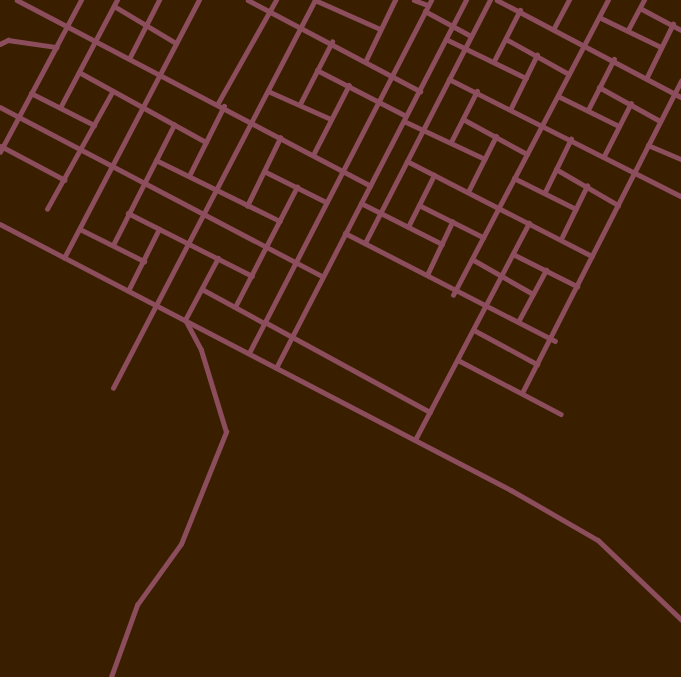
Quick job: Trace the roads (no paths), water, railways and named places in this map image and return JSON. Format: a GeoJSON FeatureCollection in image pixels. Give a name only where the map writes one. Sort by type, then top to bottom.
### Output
{"type":"FeatureCollection","features":[{"type":"Feature","properties":{"kind":"street"},"geometry":{"type":"LineString","coordinates":[[17,0],[67,27],[96,39],[159,75],[224,105],[252,123],[314,153],[370,185]]}},
{"type":"Feature","properties":{"kind":"street"},"geometry":{"type":"LineString","coordinates":[[64,180],[1,148],[81,0]]}},
{"type":"Feature","properties":{"kind":"street"},"geometry":{"type":"LineString","coordinates":[[62,106],[117,0]]}},
{"type":"Feature","properties":{"kind":"street"},"geometry":{"type":"LineString","coordinates":[[130,57],[159,0]]}},
{"type":"Feature","properties":{"kind":"street"},"geometry":{"type":"LineString","coordinates":[[64,258],[199,0]]}},
{"type":"Feature","properties":{"kind":"street"},"geometry":{"type":"LineString","coordinates":[[248,0],[301,29],[332,42],[420,91]]}},
{"type":"Feature","properties":{"kind":"street"},"geometry":{"type":"LineString","coordinates":[[218,103],[276,0]]}},
{"type":"Feature","properties":{"kind":"street"},"geometry":{"type":"LineString","coordinates":[[113,388],[315,0],[380,29]]}},
{"type":"Feature","properties":{"kind":"street"},"geometry":{"type":"LineString","coordinates":[[366,60],[395,0]]}},
{"type":"Feature","properties":{"kind":"street"},"geometry":{"type":"LineString","coordinates":[[249,353],[429,3],[414,0]]}},
{"type":"Feature","properties":{"kind":"street"},"geometry":{"type":"LineString","coordinates":[[276,368],[466,0]]}},
{"type":"Feature","properties":{"kind":"street"},"geometry":{"type":"LineString","coordinates":[[365,243],[490,0]]}},
{"type":"Feature","properties":{"kind":"street"},"geometry":{"type":"LineString","coordinates":[[497,0],[520,10],[584,46],[614,59],[681,97]]}},
{"type":"Feature","properties":{"kind":"street"},"geometry":{"type":"LineString","coordinates":[[554,28],[569,0]]}},
{"type":"Feature","properties":{"kind":"street"},"geometry":{"type":"LineString","coordinates":[[455,292],[608,0]]}},
{"type":"Feature","properties":{"kind":"street"},"geometry":{"type":"LineString","coordinates":[[628,30],[644,0]]}},
{"type":"Feature","properties":{"kind":"street"},"geometry":{"type":"LineString","coordinates":[[114,6],[176,43]]}},
{"type":"Feature","properties":{"kind":"street"},"geometry":{"type":"LineString","coordinates":[[640,8],[681,30]]}},
{"type":"Feature","properties":{"kind":"street"},"geometry":{"type":"LineString","coordinates":[[494,61],[520,10]]}},
{"type":"Feature","properties":{"kind":"street"},"geometry":{"type":"LineString","coordinates":[[425,11],[471,36]]}},
{"type":"Feature","properties":{"kind":"street"},"geometry":{"type":"LineString","coordinates":[[599,17],[662,47]]}},
{"type":"Feature","properties":{"kind":"street"},"geometry":{"type":"LineString","coordinates":[[647,77],[673,24]]}},
{"type":"Feature","properties":{"kind":"street"},"geometry":{"type":"LineString","coordinates":[[446,39],[526,78]]}},
{"type":"Feature","properties":{"kind":"street"},"geometry":{"type":"LineString","coordinates":[[506,39],[569,74]]}},
{"type":"Feature","properties":{"kind":"street"},"geometry":{"type":"LineString","coordinates":[[0,44],[8,40],[56,47]]}},
{"type":"Feature","properties":{"kind":"street"},"geometry":{"type":"LineString","coordinates":[[300,104],[332,42]]}},
{"type":"Feature","properties":{"kind":"street"},"geometry":{"type":"LineString","coordinates":[[512,108],[537,55]]}},
{"type":"Feature","properties":{"kind":"street"},"geometry":{"type":"LineString","coordinates":[[588,110],[614,59]]}},
{"type":"Feature","properties":{"kind":"street"},"geometry":{"type":"LineString","coordinates":[[317,70],[378,102],[423,131],[485,159]]}},
{"type":"Feature","properties":{"kind":"street"},"geometry":{"type":"LineString","coordinates":[[79,72],[206,142]]}},
{"type":"Feature","properties":{"kind":"street"},"geometry":{"type":"LineString","coordinates":[[449,79],[512,108],[634,174],[681,196]]}},
{"type":"Feature","properties":{"kind":"street"},"geometry":{"type":"LineString","coordinates":[[522,393],[553,340],[577,286],[681,81]]}},
{"type":"Feature","properties":{"kind":"street"},"geometry":{"type":"LineString","coordinates":[[314,153],[348,85]]}},
{"type":"Feature","properties":{"kind":"street"},"geometry":{"type":"LineString","coordinates":[[599,87],[660,121]]}},
{"type":"Feature","properties":{"kind":"street"},"geometry":{"type":"LineString","coordinates":[[268,91],[331,119]]}},
{"type":"Feature","properties":{"kind":"street"},"geometry":{"type":"LineString","coordinates":[[451,142],[477,91]]}},
{"type":"Feature","properties":{"kind":"street"},"geometry":{"type":"LineString","coordinates":[[47,209],[112,92]]}},
{"type":"Feature","properties":{"kind":"street"},"geometry":{"type":"LineString","coordinates":[[31,93],[62,106],[94,125]]}},
{"type":"Feature","properties":{"kind":"street"},"geometry":{"type":"LineString","coordinates":[[558,96],[619,126]]}},
{"type":"Feature","properties":{"kind":"street"},"geometry":{"type":"LineString","coordinates":[[604,156],[631,103]]}},
{"type":"Feature","properties":{"kind":"street"},"geometry":{"type":"LineString","coordinates":[[189,176],[224,105]]}},
{"type":"Feature","properties":{"kind":"street"},"geometry":{"type":"LineString","coordinates":[[0,107],[203,216],[322,276]]}},
{"type":"Feature","properties":{"kind":"street"},"geometry":{"type":"LineString","coordinates":[[463,119],[527,154]]}},
{"type":"Feature","properties":{"kind":"street"},"geometry":{"type":"LineString","coordinates":[[112,245],[174,125]]}},
{"type":"Feature","properties":{"kind":"street"},"geometry":{"type":"LineString","coordinates":[[469,190],[496,136]]}},
{"type":"Feature","properties":{"kind":"street"},"geometry":{"type":"LineString","coordinates":[[247,206],[280,138]]}},
{"type":"Feature","properties":{"kind":"street"},"geometry":{"type":"LineString","coordinates":[[545,192],[571,139]]}},
{"type":"Feature","properties":{"kind":"street"},"geometry":{"type":"LineString","coordinates":[[648,145],[681,159]]}},
{"type":"Feature","properties":{"kind":"street"},"geometry":{"type":"LineString","coordinates":[[156,160],[280,221]]}},
{"type":"Feature","properties":{"kind":"street"},"geometry":{"type":"LineString","coordinates":[[407,161],[469,190],[529,223],[562,237],[592,256]]}},
{"type":"Feature","properties":{"kind":"street"},"geometry":{"type":"LineString","coordinates":[[556,169],[618,205]]}},
{"type":"Feature","properties":{"kind":"street"},"geometry":{"type":"LineString","coordinates":[[264,171],[326,202]]}},
{"type":"Feature","properties":{"kind":"street"},"geometry":{"type":"LineString","coordinates":[[408,227],[434,175]]}},
{"type":"Feature","properties":{"kind":"street"},"geometry":{"type":"LineString","coordinates":[[514,178],[576,209]]}},
{"type":"Feature","properties":{"kind":"street"},"geometry":{"type":"LineString","coordinates":[[562,237],[587,186]]}},
{"type":"Feature","properties":{"kind":"street"},"geometry":{"type":"LineString","coordinates":[[235,307],[297,187]]}},
{"type":"Feature","properties":{"kind":"street"},"geometry":{"type":"LineString","coordinates":[[361,203],[442,243]]}},
{"type":"Feature","properties":{"kind":"street"},"geometry":{"type":"LineString","coordinates":[[419,205],[483,237]]}},
{"type":"Feature","properties":{"kind":"street"},"geometry":{"type":"LineString","coordinates":[[128,213],[252,276]]}},
{"type":"Feature","properties":{"kind":"street"},"geometry":{"type":"LineString","coordinates":[[427,275],[452,222]]}},
{"type":"Feature","properties":{"kind":"street"},"geometry":{"type":"LineString","coordinates":[[415,440],[529,223]]}},
{"type":"Feature","properties":{"kind":"street"},"geometry":{"type":"LineString","coordinates":[[0,224],[415,440],[598,540],[681,618]]}},
{"type":"Feature","properties":{"kind":"street"},"geometry":{"type":"LineString","coordinates":[[80,229],[144,261]]}},
{"type":"Feature","properties":{"kind":"street"},"geometry":{"type":"LineString","coordinates":[[128,291],[159,229]]}},
{"type":"Feature","properties":{"kind":"street"},"geometry":{"type":"LineString","coordinates":[[345,233],[455,292],[553,340]]}},
{"type":"Feature","properties":{"kind":"street"},"geometry":{"type":"LineString","coordinates":[[513,254],[577,286]]}},
{"type":"Feature","properties":{"kind":"street"},"geometry":{"type":"LineString","coordinates":[[186,321],[218,258]]}},
{"type":"Feature","properties":{"kind":"street"},"geometry":{"type":"LineString","coordinates":[[472,259],[533,294]]}},
{"type":"Feature","properties":{"kind":"street"},"geometry":{"type":"LineString","coordinates":[[518,322],[546,270]]}},
{"type":"Feature","properties":{"kind":"street"},"geometry":{"type":"LineString","coordinates":[[202,289],[430,412]]}},
{"type":"Feature","properties":{"kind":"street"},"geometry":{"type":"LineString","coordinates":[[111,677],[137,605],[182,544],[226,432],[201,350],[186,321]]}},
{"type":"Feature","properties":{"kind":"street"},"geometry":{"type":"LineString","coordinates":[[474,330],[537,364]]}},
{"type":"Feature","properties":{"kind":"street"},"geometry":{"type":"LineString","coordinates":[[458,360],[561,414]]}}]}
